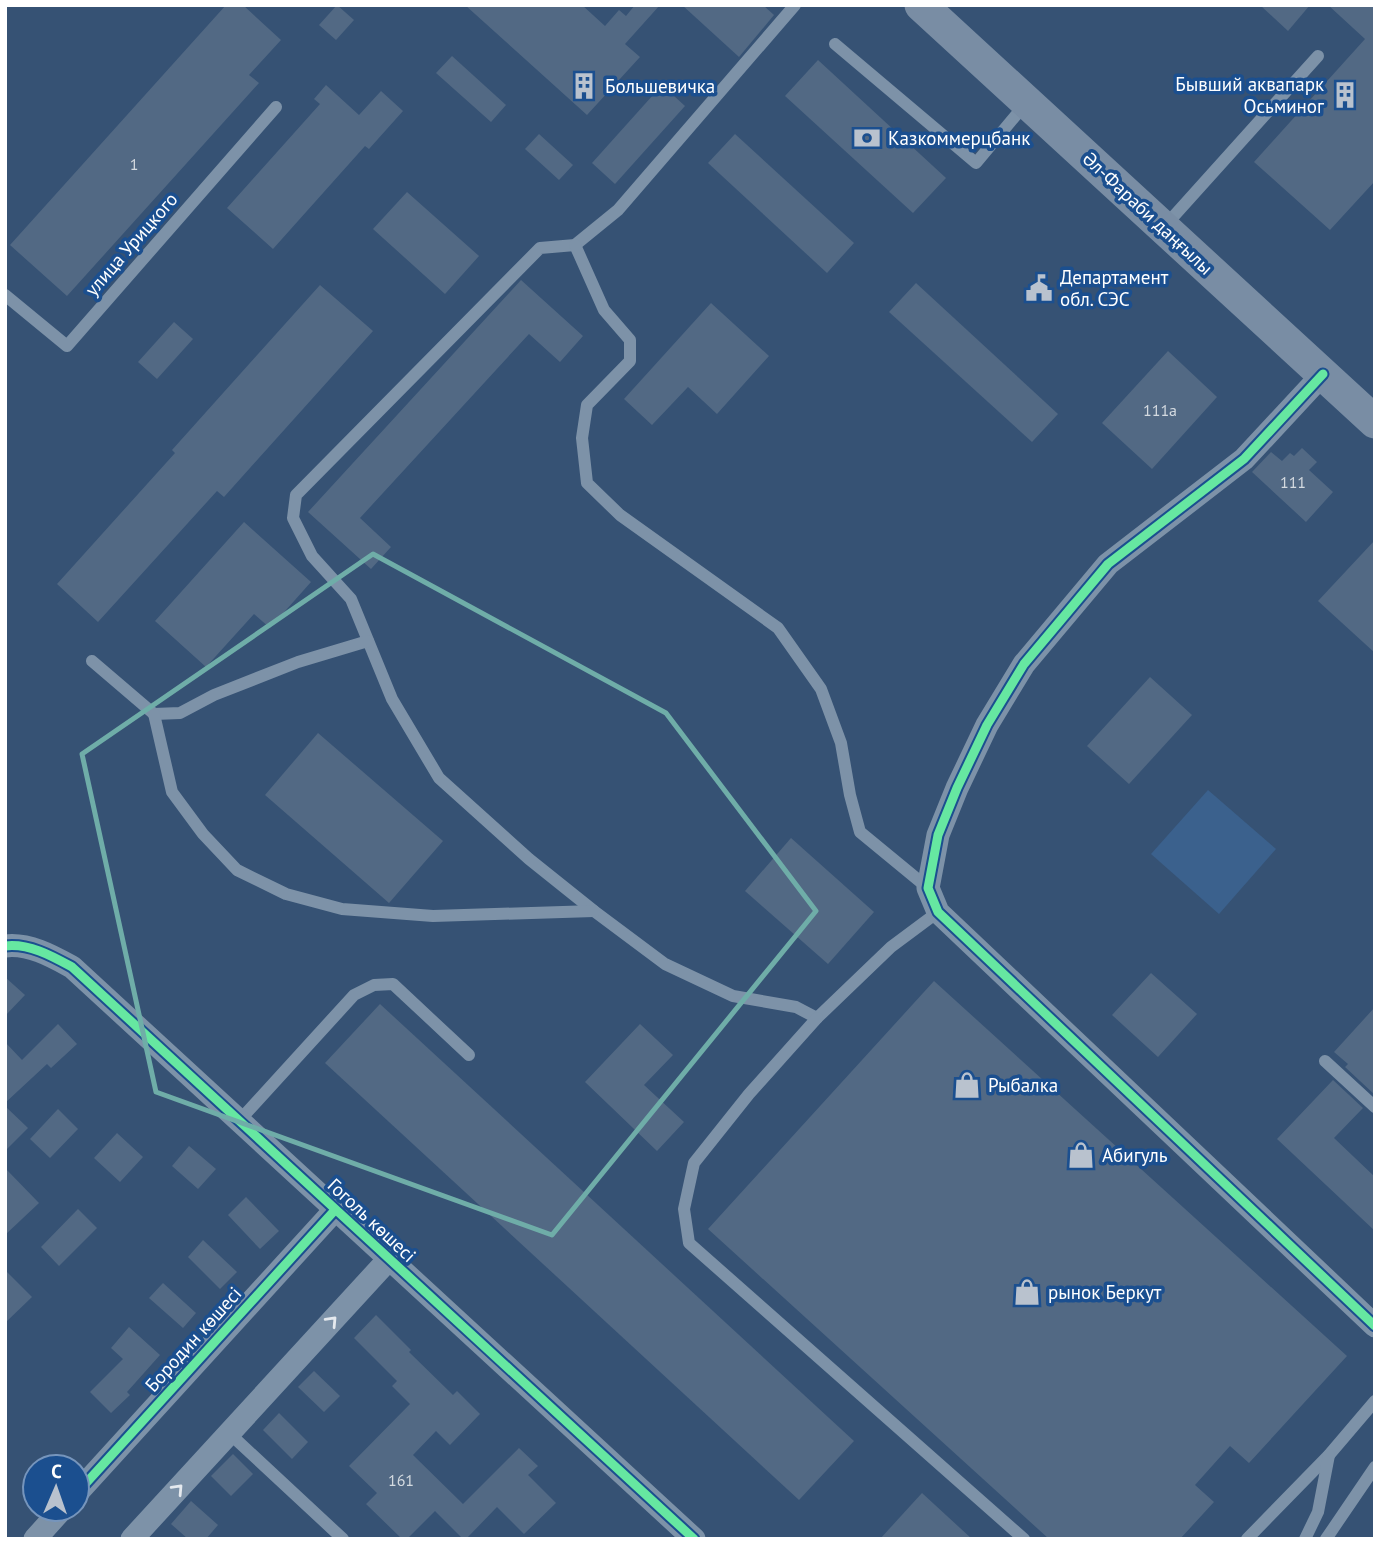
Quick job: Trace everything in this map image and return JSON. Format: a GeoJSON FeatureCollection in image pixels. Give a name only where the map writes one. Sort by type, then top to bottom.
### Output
{"type":"FeatureCollection","features":[{"type":"Feature","properties":{"kind":"main road","name":"Әл-Фараби даңғылы"},"geometry":{"type":"LineString","coordinates":[[921,5],[1375,422]]}},
{"type":"Feature","properties":{"kind":"street"},"geometry":{"type":"LineString","coordinates":[[1323,374],[1244,459],[1108,564],[1024,664],[987,725],[957,788],[938,835],[928,888],[938,912],[1375,1326]]}},
{"type":"Feature","properties":{"kind":"street","name":"Гоголь көшесі"},"geometry":{"type":"LineString","coordinates":[[10,946],[45,953],[72,967],[694,1539]]}},
{"type":"Feature","properties":{"kind":"street","name":"Бородин көшесі"},"geometry":{"type":"LineString","coordinates":[[91,1478],[335,1210]]}},
{"type":"Feature","properties":{"kind":"street"},"geometry":{"type":"LineString","coordinates":[[132,1539],[389,1259]]}},
{"type":"Feature","properties":{"kind":"street"},"geometry":{"type":"LineString","coordinates":[[35,1539],[49,1523]]}},
{"type":"Feature","properties":{"kind":"lane"},"geometry":{"type":"LineString","coordinates":[[795,5],[618,210],[575,244],[540,248],[296,495],[293,518],[312,556],[351,598],[392,699],[439,778],[529,859],[665,964],[733,996],[796,1007],[817,1018]]}},
{"type":"Feature","properties":{"kind":"lane"},"geometry":{"type":"LineString","coordinates":[[835,44],[976,163],[1027,102]]}},
{"type":"Feature","properties":{"kind":"lane"},"geometry":{"type":"LineString","coordinates":[[1164,228],[1318,56]]}},
{"type":"Feature","properties":{"kind":"lane","name":"улица Урицкого"},"geometry":{"type":"LineString","coordinates":[[5,295],[67,346],[276,107]]}},
{"type":"Feature","properties":{"kind":"lane"},"geometry":{"type":"LineString","coordinates":[[575,244],[604,310],[631,341],[630,361],[587,405],[582,438],[587,483],[620,515],[778,628],[821,689],[841,743],[860,832],[928,888]]}},
{"type":"Feature","properties":{"kind":"lane"},"geometry":{"type":"LineString","coordinates":[[154,714],[180,713],[214,695],[298,662],[368,641]]}},
{"type":"Feature","properties":{"kind":"lane"},"geometry":{"type":"LineString","coordinates":[[92,661],[154,714],[172,792],[203,834],[237,870],[286,894],[342,909],[433,916],[594,911]]}},
{"type":"Feature","properties":{"kind":"lane"},"geometry":{"type":"LineString","coordinates":[[938,912],[891,947],[817,1018],[749,1094],[694,1163],[684,1209],[689,1243],[1024,1539]]}},
{"type":"Feature","properties":{"kind":"lane"},"geometry":{"type":"LineString","coordinates":[[239,1121],[354,995],[374,985],[393,984],[469,1055]]}},
{"type":"Feature","properties":{"kind":"lane"},"geometry":{"type":"LineString","coordinates":[[1325,1061],[1375,1107]]}},
{"type":"Feature","properties":{"kind":"lane"},"geometry":{"type":"LineString","coordinates":[[1247,1539],[1329,1455],[1375,1401]]}},
{"type":"Feature","properties":{"kind":"lane"},"geometry":{"type":"LineString","coordinates":[[229,1433],[343,1539]]}},
{"type":"Feature","properties":{"kind":"lane"},"geometry":{"type":"LineString","coordinates":[[1305,1539],[1318,1512],[1329,1455]]}},
{"type":"Feature","properties":{"kind":"lane"},"geometry":{"type":"LineString","coordinates":[[1326,1539],[1375,1467]]}},
{"type":"Feature","properties":{"kind":"highlighted area"},"geometry":{"type":"Polygon","coordinates":[[[373,554],[666,713],[816,911],[552,1235],[156,1092],[82,754],[373,554]]]}},
{"type":"Feature","properties":{"kind":"water"},"geometry":{"type":"Polygon","coordinates":[[[1208,790],[1276,849],[1219,914],[1151,854],[1208,790]]]}},
{"type":"Feature","properties":{"kind":"building"},"geometry":{"type":"Polygon","coordinates":[[[226,5],[243,5],[281,40],[249,75],[259,83],[67,296],[10,245],[226,5]]]}},
{"type":"Feature","properties":{"kind":"building"},"geometry":{"type":"Polygon","coordinates":[[[337,5],[354,20],[336,40],[319,25],[337,5]]]}},
{"type":"Feature","properties":{"kind":"building","name":"Большевичка"},"geometry":{"type":"Polygon","coordinates":[[[465,5],[582,5],[605,26],[619,10],[626,16],[635,5],[660,5],[625,44],[640,57],[587,115],[465,5]]]}},
{"type":"Feature","properties":{"kind":"building"},"geometry":{"type":"Polygon","coordinates":[[[682,5],[763,5],[774,15],[739,57],[682,5]]]}},
{"type":"Feature","properties":{"kind":"building"},"geometry":{"type":"Polygon","coordinates":[[[1260,5],[1310,5],[1288,31],[1260,5]]]}},
{"type":"Feature","properties":{"kind":"building","name":"Бывший аквапарк Осьминог"},"geometry":{"type":"Polygon","coordinates":[[[1328,5],[1375,5],[1375,181],[1330,230],[1254,162],[1365,39],[1328,5]]]}},
{"type":"Feature","properties":{"kind":"building"},"geometry":{"type":"Polygon","coordinates":[[[452,56],[506,105],[491,122],[436,73],[452,56]]]}},
{"type":"Feature","properties":{"kind":"building","name":"Казкоммерцбанк"},"geometry":{"type":"Polygon","coordinates":[[[818,60],[946,178],[913,213],[785,96],[818,60]]]}},
{"type":"Feature","properties":{"kind":"building"},"geometry":{"type":"Polygon","coordinates":[[[326,85],[359,115],[381,91],[403,111],[369,149],[365,146],[273,249],[227,208],[320,104],[314,99],[326,85]]]}},
{"type":"Feature","properties":{"kind":"building"},"geometry":{"type":"Polygon","coordinates":[[[662,85],[685,106],[615,184],[592,163],[662,85]]]}},
{"type":"Feature","properties":{"kind":"building"},"geometry":{"type":"Polygon","coordinates":[[[539,134],[573,165],[559,180],[525,149],[539,134]]]}},
{"type":"Feature","properties":{"kind":"building"},"geometry":{"type":"Polygon","coordinates":[[[735,134],[854,243],[827,273],[708,163],[735,134]]]}},
{"type":"Feature","properties":{"kind":"building"},"geometry":{"type":"Polygon","coordinates":[[[407,192],[479,256],[445,294],[373,229],[407,192]]]}},
{"type":"Feature","properties":{"kind":"building"},"geometry":{"type":"Polygon","coordinates":[[[521,280],[583,336],[560,362],[529,334],[360,518],[391,547],[371,569],[308,512],[521,280]]]}},
{"type":"Feature","properties":{"kind":"building"},"geometry":{"type":"Polygon","coordinates":[[[916,283],[1058,414],[1032,442],[889,312],[916,283]]]}},
{"type":"Feature","properties":{"kind":"building"},"geometry":{"type":"Polygon","coordinates":[[[320,285],[373,331],[224,497],[217,491],[98,622],[57,584],[175,453],[172,450],[320,285]]]}},
{"type":"Feature","properties":{"kind":"building"},"geometry":{"type":"Polygon","coordinates":[[[711,303],[769,356],[717,414],[688,387],[652,425],[624,399],[711,303]]]}},
{"type":"Feature","properties":{"kind":"building"},"geometry":{"type":"Polygon","coordinates":[[[174,322],[193,339],[157,379],[138,362],[174,322]]]}},
{"type":"Feature","properties":{"kind":"building"},"geometry":{"type":"Polygon","coordinates":[[[1168,351],[1217,397],[1152,469],[1102,423],[1168,351]]]}},
{"type":"Feature","properties":{"kind":"building"},"geometry":{"type":"Polygon","coordinates":[[[1302,448],[1317,462],[1309,470],[1333,492],[1306,522],[1252,472],[1271,452],[1282,461],[1290,453],[1294,456],[1302,448]]]}},
{"type":"Feature","properties":{"kind":"building"},"geometry":{"type":"Polygon","coordinates":[[[244,522],[311,582],[270,628],[254,614],[206,667],[155,621],[244,522]]]}},
{"type":"Feature","properties":{"kind":"building"},"geometry":{"type":"Polygon","coordinates":[[[1375,540],[1375,653],[1318,601],[1375,540]]]}},
{"type":"Feature","properties":{"kind":"building"},"geometry":{"type":"Polygon","coordinates":[[[1150,677],[1192,715],[1129,784],[1087,746],[1150,677]]]}},
{"type":"Feature","properties":{"kind":"building"},"geometry":{"type":"Polygon","coordinates":[[[318,733],[443,841],[389,903],[265,795],[318,733]]]}},
{"type":"Feature","properties":{"kind":"building"},"geometry":{"type":"Polygon","coordinates":[[[791,838],[874,912],[828,964],[745,891],[791,838]]]}},
{"type":"Feature","properties":{"kind":"building"},"geometry":{"type":"Polygon","coordinates":[[[1151,973],[1197,1014],[1158,1057],[1112,1015],[1151,973]]]}},
{"type":"Feature","properties":{"kind":"building"},"geometry":{"type":"Polygon","coordinates":[[[5,977],[25,995],[5,1016],[5,977]]]}},
{"type":"Feature","properties":{"kind":"building","name":"рынок Беркут"},"geometry":{"type":"Polygon","coordinates":[[[934,981],[1347,1356],[1249,1463],[1230,1446],[1195,1485],[1214,1502],[1180,1539],[1049,1539],[708,1229],[934,981]]]}},
{"type":"Feature","properties":{"kind":"building"},"geometry":{"type":"Polygon","coordinates":[[[380,1004],[854,1441],[799,1500],[325,1063],[380,1004]]]}},
{"type":"Feature","properties":{"kind":"building"},"geometry":{"type":"Polygon","coordinates":[[[1375,1007],[1375,1095],[1345,1067],[1348,1064],[1334,1052],[1375,1007]]]}},
{"type":"Feature","properties":{"kind":"building"},"geometry":{"type":"Polygon","coordinates":[[[58,1024],[77,1044],[51,1068],[47,1064],[5,1103],[5,1042],[22,1060],[58,1024]]]}},
{"type":"Feature","properties":{"kind":"building"},"geometry":{"type":"Polygon","coordinates":[[[640,1024],[673,1055],[644,1085],[684,1122],[657,1151],[585,1082],[640,1024]]]}},
{"type":"Feature","properties":{"kind":"building"},"geometry":{"type":"Polygon","coordinates":[[[1333,1080],[1363,1108],[1334,1138],[1375,1177],[1375,1231],[1277,1139],[1333,1080]]]}},
{"type":"Feature","properties":{"kind":"building"},"geometry":{"type":"Polygon","coordinates":[[[5,1106],[28,1128],[5,1151],[5,1106]]]}},
{"type":"Feature","properties":{"kind":"building"},"geometry":{"type":"Polygon","coordinates":[[[58,1109],[78,1129],[50,1158],[30,1139],[58,1109]]]}},
{"type":"Feature","properties":{"kind":"building"},"geometry":{"type":"Polygon","coordinates":[[[117,1133],[143,1157],[120,1182],[94,1158],[117,1133]]]}},
{"type":"Feature","properties":{"kind":"building"},"geometry":{"type":"Polygon","coordinates":[[[189,1146],[216,1169],[198,1189],[172,1166],[189,1146]]]}},
{"type":"Feature","properties":{"kind":"building"},"geometry":{"type":"Polygon","coordinates":[[[5,1168],[39,1203],[5,1235],[5,1168]]]}},
{"type":"Feature","properties":{"kind":"building"},"geometry":{"type":"Polygon","coordinates":[[[246,1197],[279,1231],[260,1249],[228,1215],[246,1197]]]}},
{"type":"Feature","properties":{"kind":"building"},"geometry":{"type":"Polygon","coordinates":[[[78,1209],[97,1228],[59,1266],[41,1247],[78,1209]]]}},
{"type":"Feature","properties":{"kind":"building"},"geometry":{"type":"Polygon","coordinates":[[[203,1240],[237,1272],[220,1289],[188,1257],[203,1240]]]}},
{"type":"Feature","properties":{"kind":"building"},"geometry":{"type":"Polygon","coordinates":[[[5,1270],[32,1297],[5,1323],[5,1270]]]}},
{"type":"Feature","properties":{"kind":"building"},"geometry":{"type":"Polygon","coordinates":[[[163,1283],[196,1313],[183,1328],[149,1298],[163,1283]]]}},
{"type":"Feature","properties":{"kind":"building"},"geometry":{"type":"Polygon","coordinates":[[[376,1315],[453,1395],[457,1391],[480,1414],[450,1445],[436,1431],[413,1455],[463,1504],[519,1448],[538,1466],[528,1475],[556,1503],[524,1534],[497,1507],[466,1539],[435,1511],[407,1539],[402,1539],[366,1504],[377,1493],[349,1466],[410,1404],[392,1386],[397,1381],[354,1338],[376,1315]]]}},
{"type":"Feature","properties":{"kind":"building"},"geometry":{"type":"Polygon","coordinates":[[[129,1327],[160,1355],[127,1392],[130,1395],[111,1413],[90,1392],[123,1359],[111,1348],[129,1327]]]}},
{"type":"Feature","properties":{"kind":"building"},"geometry":{"type":"Polygon","coordinates":[[[314,1371],[340,1396],[324,1412],[298,1387],[314,1371]]]}},
{"type":"Feature","properties":{"kind":"building"},"geometry":{"type":"Polygon","coordinates":[[[279,1413],[308,1442],[292,1459],[263,1430],[279,1413]]]}},
{"type":"Feature","properties":{"kind":"building"},"geometry":{"type":"Polygon","coordinates":[[[233,1454],[253,1474],[231,1496],[211,1476],[233,1454]]]}},
{"type":"Feature","properties":{"kind":"building"},"geometry":{"type":"Polygon","coordinates":[[[922,1493],[972,1539],[880,1539],[922,1493]]]}},
{"type":"Feature","properties":{"kind":"building"},"geometry":{"type":"Polygon","coordinates":[[[191,1501],[218,1525],[206,1539],[188,1539],[171,1524],[191,1501]]]}},
{"type":"Feature","properties":{"kind":"cycle path"},"geometry":{"type":"LineString","coordinates":[[1323,374],[1244,459],[1108,564],[1024,664],[987,725],[957,788],[938,835],[928,888],[938,912],[1375,1326]]}},
{"type":"Feature","properties":{"kind":"cycle path"},"geometry":{"type":"LineString","coordinates":[[5,946],[31,948],[72,967],[694,1539]]}},
{"type":"Feature","properties":{"kind":"cycle path"},"geometry":{"type":"LineString","coordinates":[[91,1478],[335,1210]]}},
{"type":"Feature","properties":{"kind":"place","name":"Большевичка"},"geometry":{"type":"Point","coordinates":[584,86]}},
{"type":"Feature","properties":{"kind":"place","name":"Бывший аквапарк Осьминог"},"geometry":{"type":"Point","coordinates":[1345,95]}},
{"type":"Feature","properties":{"kind":"place","name":"Казкоммерцбанк"},"geometry":{"type":"Point","coordinates":[867,138]}},
{"type":"Feature","properties":{"kind":"place","name":"Департамент обл. СЭС"},"geometry":{"type":"Point","coordinates":[1039,288]}},
{"type":"Feature","properties":{"kind":"place","name":"Рыбалка"},"geometry":{"type":"Point","coordinates":[967,1085]}},
{"type":"Feature","properties":{"kind":"place","name":"Абигуль"},"geometry":{"type":"Point","coordinates":[1081,1155]}},
{"type":"Feature","properties":{"kind":"place","name":"рынок Беркут"},"geometry":{"type":"Point","coordinates":[1027,1292]}}]}
